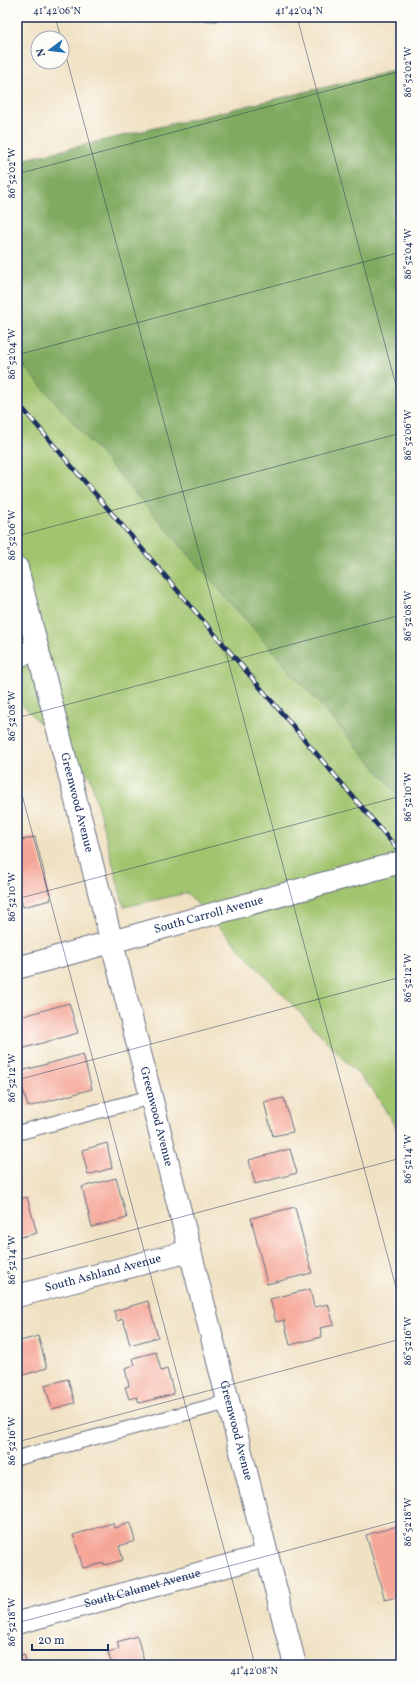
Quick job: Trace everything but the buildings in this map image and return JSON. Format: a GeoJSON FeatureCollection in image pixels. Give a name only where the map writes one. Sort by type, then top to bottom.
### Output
{"type":"FeatureCollection","features":[{"type":"Feature","properties":{"kind":"street","name":"Greenwood Avenue"},"geometry":{"type":"LineString","coordinates":[[17,568],[295,1665]]}},
{"type":"Feature","properties":{"kind":"street"},"geometry":{"type":"LineString","coordinates":[[17,656],[38,650]]}},
{"type":"Feature","properties":{"kind":"street","name":"South Carroll Avenue"},"geometry":{"type":"LineString","coordinates":[[17,968],[401,862]]}},
{"type":"Feature","properties":{"kind":"street","name":"South Ashland Avenue"},"geometry":{"type":"LineString","coordinates":[[17,1296],[190,1251]]}},
{"type":"Feature","properties":{"kind":"street","name":"South Calumet Avenue"},"geometry":{"type":"LineString","coordinates":[[17,1623],[267,1555]]}},
{"type":"Feature","properties":{"kind":"lane"},"geometry":{"type":"LineString","coordinates":[[17,1133],[151,1097]]}},
{"type":"Feature","properties":{"kind":"lane"},"geometry":{"type":"LineString","coordinates":[[17,1458],[228,1402]]}},
{"type":"Feature","properties":{"kind":"green space"},"geometry":{"type":"Polygon","coordinates":[[[401,69],[401,797],[17,358],[17,161],[401,69]]]}},
{"type":"Feature","properties":{"kind":"green space"},"geometry":{"type":"Polygon","coordinates":[[[17,358],[401,797],[401,1136],[373,1090],[187,893],[124,907],[90,777],[17,699],[17,358]]]}},
{"type":"Feature","properties":{"kind":"railway"},"geometry":{"type":"LineString","coordinates":[[17,402],[401,853]]}}]}
